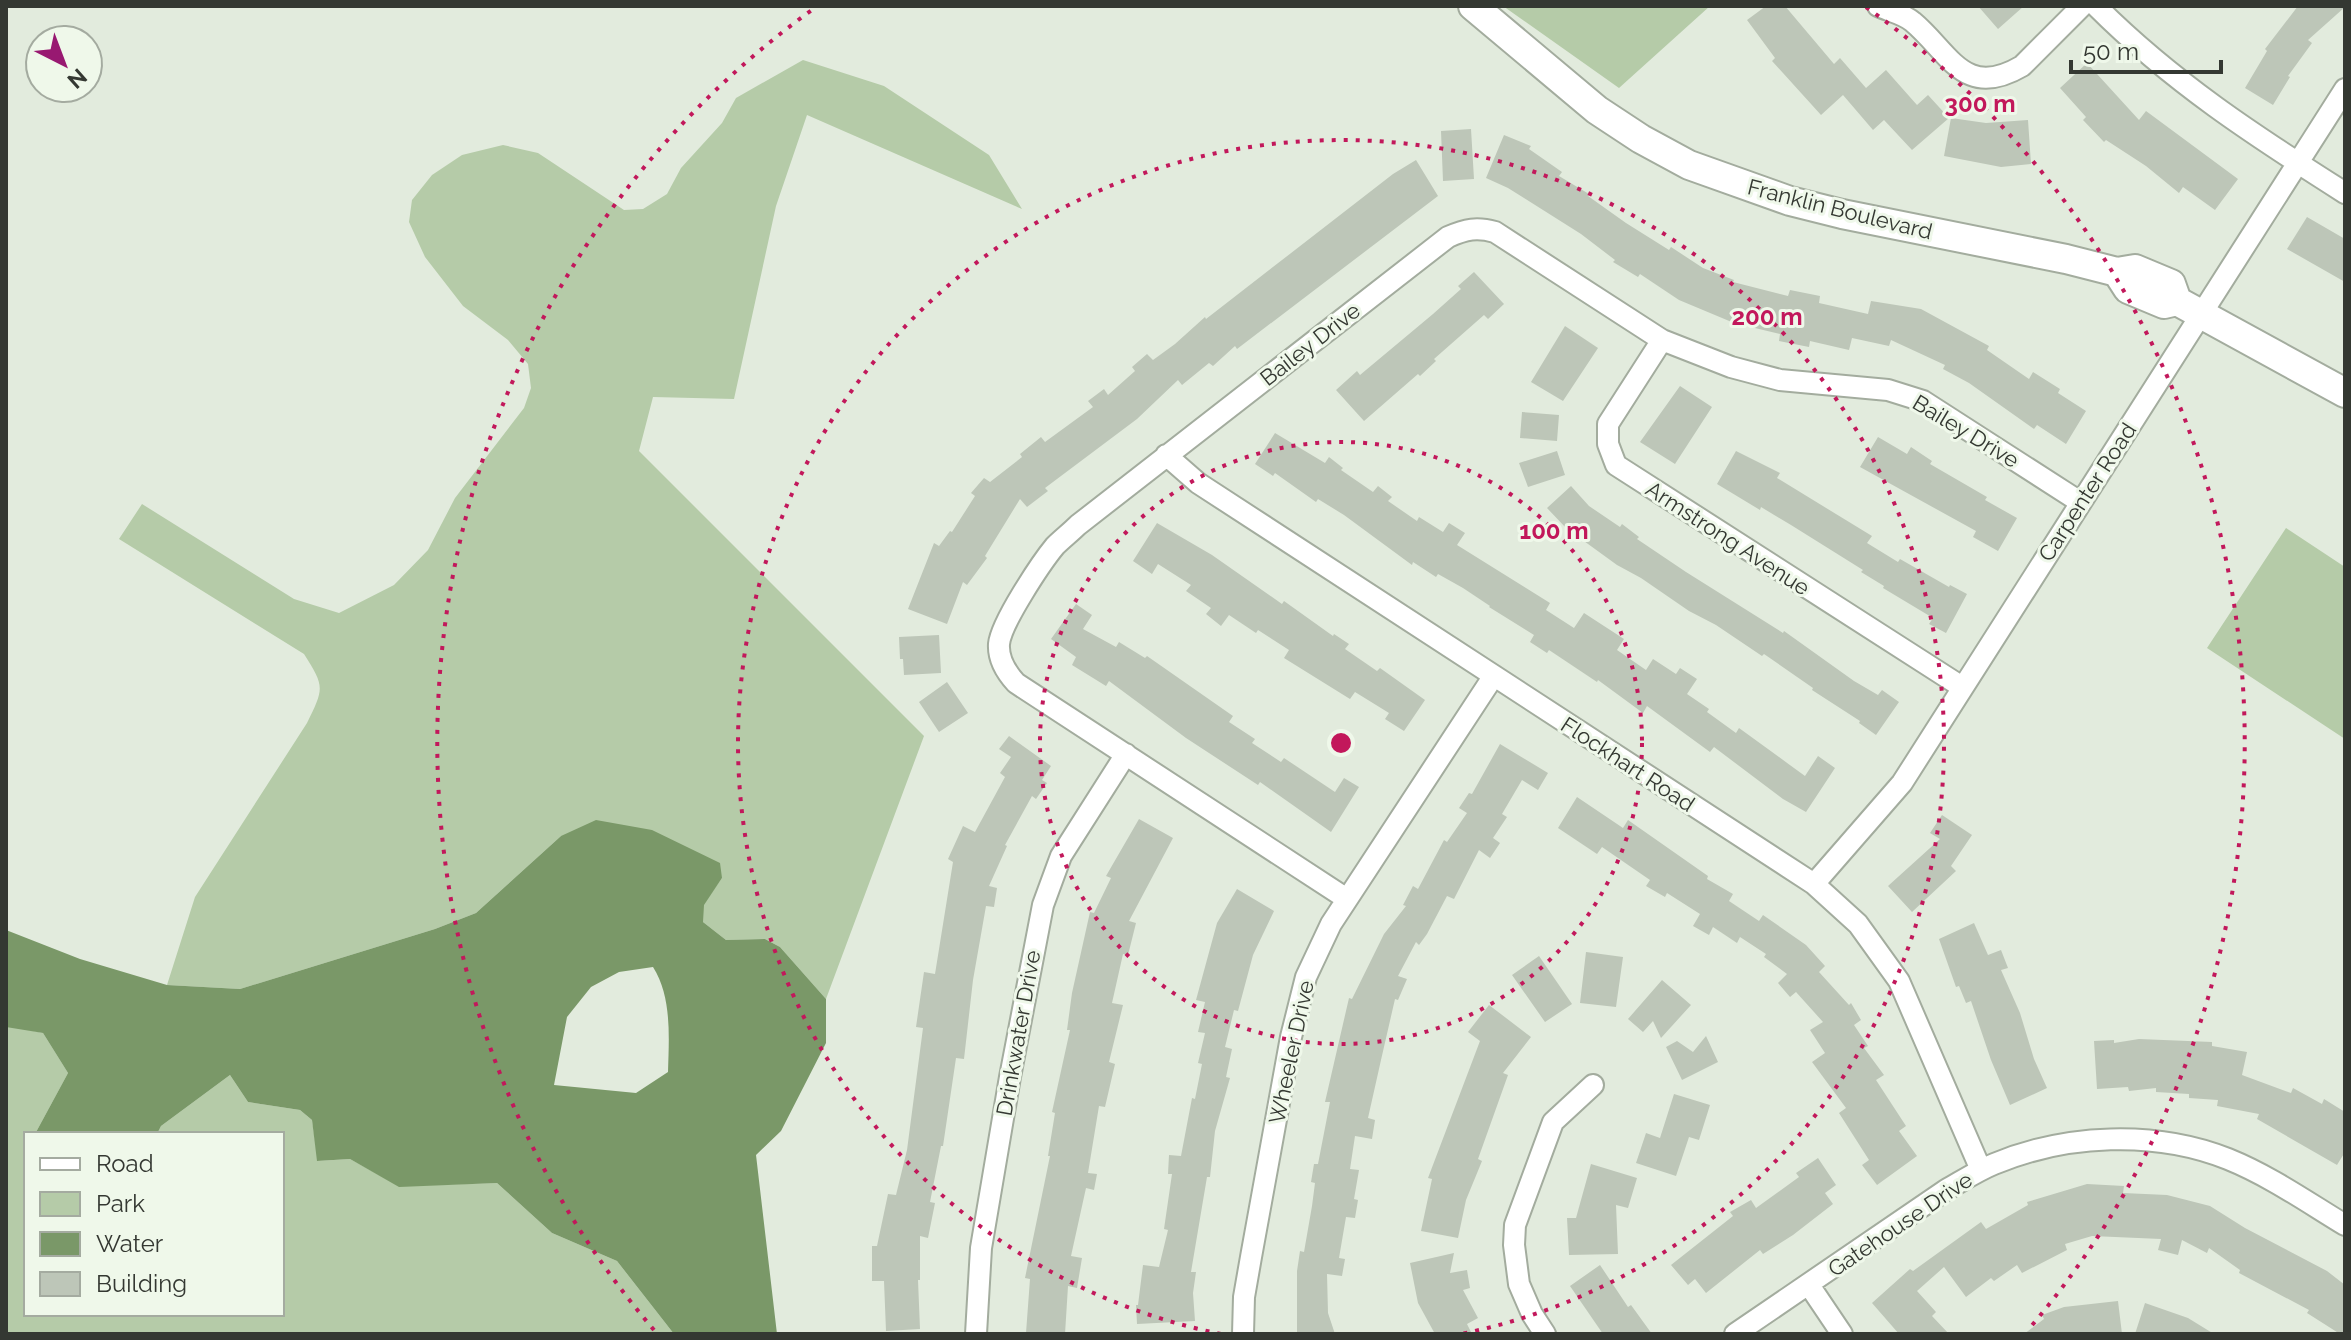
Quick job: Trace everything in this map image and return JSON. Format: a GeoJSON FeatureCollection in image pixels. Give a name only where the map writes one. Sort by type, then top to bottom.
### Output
{"type":"FeatureCollection","features":[{"type":"Feature","properties":{"kind":"main road","name":"Franklin Boulevard"},"geometry":{"type":"LineString","coordinates":[[1473,6],[1597,110],[1689,165],[1764,193],[1842,214],[2117,272],[2128,289],[2164,304],[2189,307],[2345,393]]}},
{"type":"Feature","properties":{"kind":"street"},"geometry":{"type":"LineString","coordinates":[[1878,6],[1911,20],[1956,67],[1967,74],[1989,78],[2010,73],[2022,66],[2082,6]]}},
{"type":"Feature","properties":{"kind":"street"},"geometry":{"type":"LineString","coordinates":[[2096,6],[2173,77],[2345,193]]}},
{"type":"Feature","properties":{"kind":"street","name":"Carpenter Road"},"geometry":{"type":"LineString","coordinates":[[1814,884],[1902,783],[2080,502],[2189,307],[2297,162],[2345,89]]}},
{"type":"Feature","properties":{"kind":"street","name":"Bailey Drive"},"geometry":{"type":"LineString","coordinates":[[1347,899],[1016,683],[1001,660],[999,645],[1002,629],[1054,547],[1166,455],[1448,237],[1479,228],[1495,232],[1662,340],[1731,367],[1798,384],[1888,390],[1923,401],[2080,502]]}},
{"type":"Feature","properties":{"kind":"street","name":"Armstrong Avenue"},"geometry":{"type":"LineString","coordinates":[[1662,340],[1608,424],[1608,444],[1616,465],[1962,687]]}},
{"type":"Feature","properties":{"kind":"street","name":"Flockhart Road"},"geometry":{"type":"LineString","coordinates":[[1166,455],[1198,483],[1814,884],[1858,924],[1899,981],[1981,1170]]}},
{"type":"Feature","properties":{"kind":"street","name":"Wheeler Drive"},"geometry":{"type":"LineString","coordinates":[[1243,1334],[1244,1297],[1298,1002],[1316,951],[1493,677]]}},
{"type":"Feature","properties":{"kind":"street","name":"Drinkwater Drive"},"geometry":{"type":"LineString","coordinates":[[976,1334],[981,1248],[1043,905],[1061,856],[1126,754]]}},
{"type":"Feature","properties":{"kind":"street"},"geometry":{"type":"LineString","coordinates":[[1545,1334],[1519,1284],[1515,1225],[1553,1122],[1593,1085]]}},
{"type":"Feature","properties":{"kind":"street","name":"Gatehouse Drive"},"geometry":{"type":"LineString","coordinates":[[1735,1334],[1946,1190],[1981,1170],[2030,1152],[2083,1141],[2135,1140],[2186,1147],[2227,1159],[2271,1180],[2345,1225]]}},
{"type":"Feature","properties":{"kind":"street"},"geometry":{"type":"LineString","coordinates":[[1809,1285],[1842,1334]]}},
{"type":"Feature","properties":{"kind":"green space"},"geometry":{"type":"Polygon","coordinates":[[[1503,6],[1710,6],[1619,88],[1503,6]]]}},
{"type":"Feature","properties":{"kind":"green space"},"geometry":{"type":"Polygon","coordinates":[[[803,60],[884,86],[989,155],[1022,209],[807,115],[776,206],[734,399],[653,397],[639,451],[924,736],[826,999],[780,947],[765,939],[726,940],[703,922],[703,905],[722,878],[561,836],[476,913],[435,929],[240,989],[167,985],[195,897],[307,723],[320,688],[304,654],[119,539],[142,504],[294,599],[339,613],[394,585],[428,550],[455,498],[524,408],[531,388],[528,364],[508,340],[463,306],[425,257],[409,222],[412,200],[432,175],[462,155],[503,145],[538,153],[624,210],[643,209],[667,194],[681,168],[722,123],[736,98],[803,60]]]}},
{"type":"Feature","properties":{"kind":"green space"},"geometry":{"type":"Polygon","coordinates":[[[2286,528],[2345,567],[2345,739],[2207,648],[2286,528]]]}},
{"type":"Feature","properties":{"kind":"green space"},"geometry":{"type":"Polygon","coordinates":[[[6,1025],[43,1033],[68,1073],[36,1132],[24,1132],[24,1316],[284,1316],[284,1132],[158,1132],[161,1126],[230,1075],[248,1102],[300,1110],[312,1120],[318,1161],[350,1159],[399,1186],[497,1183],[552,1233],[617,1261],[674,1334],[6,1334],[6,1025]]]}},
{"type":"Feature","properties":{"kind":"water"},"geometry":{"type":"Polygon","coordinates":[[[596,820],[652,830],[720,863],[722,878],[704,905],[703,922],[726,940],[765,939],[780,947],[826,999],[826,1043],[781,1131],[756,1155],[777,1334],[674,1334],[617,1261],[552,1233],[497,1183],[399,1187],[350,1159],[317,1161],[312,1120],[300,1110],[248,1102],[230,1075],[161,1126],[158,1132],[36,1132],[68,1073],[43,1033],[6,1027],[6,930],[80,959],[167,985],[240,989],[435,929],[476,913],[561,836],[596,820]],[[653,967],[619,972],[591,987],[567,1017],[554,1085],[636,1093],[668,1072],[668,1018],[664,991],[653,967]]]}},
{"type":"Feature","properties":{"kind":"building"},"geometry":{"type":"Polygon","coordinates":[[[1766,6],[1785,6],[1834,64],[1840,58],[1866,88],[1886,70],[1917,105],[1928,95],[1949,118],[1912,150],[1884,120],[1873,130],[1843,95],[1821,115],[1772,61],[1775,58],[1747,20],[1766,6]]]}},
{"type":"Feature","properties":{"kind":"building"},"geometry":{"type":"Polygon","coordinates":[[[1978,6],[2024,6],[1998,29],[1978,6]]]}},
{"type":"Feature","properties":{"kind":"building"},"geometry":{"type":"Polygon","coordinates":[[[2298,6],[2345,7],[2308,40],[2312,43],[2288,76],[2273,105],[2245,88],[2267,51],[2265,49],[2298,6]]]}},
{"type":"Feature","properties":{"kind":"building"},"geometry":{"type":"Polygon","coordinates":[[[2087,63],[2139,120],[2146,111],[2238,179],[2215,210],[2183,187],[2179,193],[2146,166],[2106,140],[2104,142],[2083,120],[2086,117],[2060,88],[2087,63]]]}},
{"type":"Feature","properties":{"kind":"building"},"geometry":{"type":"Polygon","coordinates":[[[1951,118],[1986,123],[2028,120],[2031,164],[2001,167],[1944,156],[1951,118]]]}},
{"type":"Feature","properties":{"kind":"building"},"geometry":{"type":"Polygon","coordinates":[[[1471,129],[1474,179],[1443,181],[1441,131],[1471,129]]]}},
{"type":"Feature","properties":{"kind":"building"},"geometry":{"type":"Polygon","coordinates":[[[1504,135],[1531,146],[1529,149],[1562,172],[1559,176],[1589,194],[1626,223],[1703,268],[1733,282],[1788,296],[1790,290],[1820,296],[1819,303],[1868,314],[1871,301],[1921,309],[1989,346],[1987,350],[2029,379],[2033,372],[2086,411],[2066,444],[2037,425],[2034,429],[1969,383],[1943,369],[1945,365],[1891,340],[1889,346],[1852,338],[1849,350],[1810,341],[1809,347],[1779,341],[1780,334],[1734,323],[1679,300],[1640,274],[1638,277],[1613,262],[1615,260],[1581,234],[1508,188],[1486,178],[1504,135]]]}},
{"type":"Feature","properties":{"kind":"building"},"geometry":{"type":"Polygon","coordinates":[[[1416,160],[1438,196],[1237,349],[1235,346],[1213,366],[1209,363],[1182,385],[1178,380],[1137,419],[1045,488],[1048,491],[1027,507],[1020,499],[985,556],[987,558],[967,585],[963,582],[947,624],[908,609],[934,543],[939,546],[952,532],[975,496],[971,493],[984,478],[990,482],[1022,457],[1020,454],[1041,437],[1045,442],[1093,407],[1088,401],[1104,389],[1108,395],[1135,371],[1132,367],[1147,354],[1153,360],[1393,174],[1416,160]]]}},
{"type":"Feature","properties":{"kind":"building"},"geometry":{"type":"Polygon","coordinates":[[[2307,217],[2345,239],[2345,282],[2287,249],[2307,217]]]}},
{"type":"Feature","properties":{"kind":"building"},"geometry":{"type":"Polygon","coordinates":[[[1474,272],[1504,304],[1488,319],[1484,315],[1434,359],[1436,361],[1420,376],[1418,374],[1364,421],[1336,390],[1357,371],[1360,375],[1433,314],[1461,289],[1458,286],[1474,272]]]}},
{"type":"Feature","properties":{"kind":"building"},"geometry":{"type":"Polygon","coordinates":[[[1565,326],[1598,348],[1563,401],[1531,382],[1565,326]]]}},
{"type":"Feature","properties":{"kind":"building"},"geometry":{"type":"Polygon","coordinates":[[[1680,386],[1712,407],[1675,464],[1640,442],[1680,386]]]}},
{"type":"Feature","properties":{"kind":"building"},"geometry":{"type":"Polygon","coordinates":[[[1522,412],[1559,415],[1557,441],[1520,438],[1522,412]]]}},
{"type":"Feature","properties":{"kind":"building"},"geometry":{"type":"Polygon","coordinates":[[[1275,433],[1325,463],[1329,457],[1343,468],[1341,470],[1373,492],[1378,486],[1392,497],[1388,501],[1417,521],[1419,517],[1443,532],[1449,523],[1465,533],[1457,545],[1550,603],[1546,610],[1574,628],[1584,613],[1624,639],[1617,650],[1646,670],[1653,659],[1676,674],[1680,668],[1697,679],[1687,694],[1709,709],[1707,712],[1736,733],[1739,728],[1805,776],[1818,756],[1835,768],[1806,812],[1783,799],[1714,747],[1710,752],[1647,706],[1643,713],[1598,680],[1530,642],[1534,635],[1463,588],[1438,574],[1436,577],[1413,562],[1412,565],[1344,515],[1318,499],[1316,502],[1275,473],[1273,476],[1255,464],[1275,433]]]}},
{"type":"Feature","properties":{"kind":"building"},"geometry":{"type":"Polygon","coordinates":[[[1878,437],[1907,454],[1911,447],[1932,461],[1930,464],[2017,518],[1998,551],[1973,537],[1976,531],[1860,467],[1878,437]]]}},
{"type":"Feature","properties":{"kind":"building"},"geometry":{"type":"Polygon","coordinates":[[[1557,451],[1565,475],[1528,487],[1519,463],[1557,451]]]}},
{"type":"Feature","properties":{"kind":"building"},"geometry":{"type":"Polygon","coordinates":[[[1736,451],[1780,473],[1777,478],[1872,536],[1867,543],[1898,562],[1900,559],[1967,594],[1946,633],[1929,624],[1933,618],[1883,588],[1861,572],[1863,570],[1761,507],[1760,510],[1717,484],[1736,451]]]}},
{"type":"Feature","properties":{"kind":"building"},"geometry":{"type":"Polygon","coordinates":[[[1571,486],[1589,506],[1620,527],[1622,524],[1639,537],[1637,539],[1686,572],[1784,631],[1854,681],[1878,695],[1882,690],[1899,702],[1876,735],[1764,654],[1762,656],[1689,611],[1566,528],[1547,508],[1571,486]]]}},
{"type":"Feature","properties":{"kind":"building"},"geometry":{"type":"Polygon","coordinates":[[[1157,523],[1334,634],[1349,644],[1345,649],[1377,671],[1380,668],[1425,700],[1404,731],[1385,719],[1389,713],[1355,692],[1350,699],[1284,658],[1289,650],[1258,630],[1256,633],[1229,615],[1221,626],[1206,614],[1211,608],[1186,591],[1191,585],[1158,564],[1152,574],[1133,561],[1157,523]]]}},
{"type":"Feature","properties":{"kind":"building"},"geometry":{"type":"Polygon","coordinates":[[[1076,604],[1092,615],[1083,629],[1116,647],[1119,642],[1145,658],[1147,656],[1233,716],[1229,722],[1255,739],[1252,743],[1281,762],[1284,758],[1335,792],[1344,778],[1359,787],[1331,832],[1260,782],[1258,785],[1186,738],[1109,681],[1106,686],[1072,665],[1076,657],[1051,639],[1076,604]]]}},
{"type":"Feature","properties":{"kind":"building"},"geometry":{"type":"Polygon","coordinates":[[[939,635],[941,673],[904,675],[899,637],[939,635]]]}},
{"type":"Feature","properties":{"kind":"building"},"geometry":{"type":"Polygon","coordinates":[[[947,682],[968,713],[939,732],[919,702],[947,682]]]}},
{"type":"Feature","properties":{"kind":"building"},"geometry":{"type":"Polygon","coordinates":[[[1009,736],[1051,766],[1042,780],[1047,783],[1036,799],[1032,796],[1005,845],[989,886],[997,888],[994,907],[986,906],[964,1059],[956,1058],[943,1146],[930,1202],[935,1203],[928,1238],[920,1236],[920,1329],[886,1331],[884,1281],[872,1281],[872,1246],[877,1246],[888,1194],[896,1195],[907,1150],[923,1028],[916,1027],[924,972],[935,974],[953,862],[948,859],[963,826],[975,832],[1005,777],[1000,773],[1011,757],[999,749],[1009,736]]]}},
{"type":"Feature","properties":{"kind":"building"},"geometry":{"type":"Polygon","coordinates":[[[1500,744],[1548,773],[1538,790],[1522,780],[1502,814],[1507,817],[1493,838],[1500,843],[1490,858],[1479,850],[1454,899],[1447,896],[1427,934],[1419,945],[1416,942],[1398,976],[1407,979],[1398,1000],[1395,999],[1368,1118],[1375,1120],[1372,1139],[1355,1136],[1350,1169],[1359,1170],[1354,1199],[1358,1200],[1355,1218],[1346,1217],[1339,1258],[1345,1259],[1342,1276],[1327,1274],[1328,1313],[1335,1334],[1297,1334],[1300,1251],[1304,1252],[1315,1183],[1311,1182],[1314,1164],[1318,1164],[1330,1102],[1325,1102],[1349,998],[1352,999],[1384,934],[1406,906],[1403,905],[1413,886],[1418,889],[1444,840],[1447,842],[1467,813],[1459,808],[1469,793],[1472,794],[1500,744]]]}},
{"type":"Feature","properties":{"kind":"building"},"geometry":{"type":"Polygon","coordinates":[[[1577,797],[1623,828],[1628,820],[1708,876],[1707,879],[1733,894],[1729,901],[1759,921],[1763,915],[1806,945],[1825,966],[1819,972],[1849,1005],[1851,1003],[1861,1020],[1854,1025],[1868,1046],[1864,1048],[1884,1075],[1876,1080],[1906,1126],[1899,1131],[1917,1156],[1877,1185],[1862,1165],[1869,1160],[1839,1113],[1846,1108],[1812,1062],[1825,1053],[1810,1030],[1823,1022],[1796,992],[1790,997],[1778,983],[1787,974],[1764,957],[1766,954],[1740,937],[1737,943],[1713,927],[1709,935],[1693,926],[1700,914],[1667,893],[1665,897],[1646,886],[1650,880],[1602,847],[1597,854],[1558,828],[1577,797]]]}},
{"type":"Feature","properties":{"kind":"building"},"geometry":{"type":"Polygon","coordinates":[[[1942,815],[1972,835],[1951,866],[1956,871],[1912,912],[1888,886],[1940,839],[1930,833],[1942,815]]]}},
{"type":"Feature","properties":{"kind":"building"},"geometry":{"type":"Polygon","coordinates":[[[1139,819],[1173,838],[1129,921],[1136,923],[1128,955],[1123,954],[1112,1003],[1123,1005],[1109,1062],[1115,1064],[1105,1107],[1099,1106],[1088,1173],[1097,1174],[1094,1190],[1086,1188],[1071,1256],[1082,1258],[1077,1288],[1068,1286],[1065,1334],[1026,1333],[1030,1279],[1025,1278],[1050,1156],[1055,1113],[1052,1112],[1070,1030],[1067,1030],[1072,993],[1090,912],[1094,913],[1111,878],[1106,876],[1139,819]]]}},
{"type":"Feature","properties":{"kind":"building"},"geometry":{"type":"Polygon","coordinates":[[[1237,889],[1274,911],[1253,955],[1225,1047],[1232,1049],[1226,1077],[1230,1078],[1215,1131],[1210,1177],[1207,1177],[1191,1272],[1196,1272],[1193,1293],[1195,1321],[1137,1324],[1136,1305],[1143,1265],[1159,1267],[1168,1230],[1164,1229],[1172,1174],[1168,1174],[1169,1155],[1181,1156],[1202,1064],[1198,1063],[1205,1033],[1198,1032],[1205,1002],[1196,1000],[1217,923],[1237,889]]]}},
{"type":"Feature","properties":{"kind":"building"},"geometry":{"type":"Polygon","coordinates":[[[1974,923],[1988,955],[2001,950],[2008,968],[2001,970],[2047,1088],[2010,1105],[1971,1001],[1966,1003],[1959,986],[1956,987],[1939,939],[1974,923]]]}},
{"type":"Feature","properties":{"kind":"building"},"geometry":{"type":"Polygon","coordinates":[[[1586,952],[1623,957],[1616,1007],[1580,1003],[1586,952]]]}},
{"type":"Feature","properties":{"kind":"building"},"geometry":{"type":"Polygon","coordinates":[[[1539,956],[1572,1004],[1545,1022],[1512,975],[1539,956]]]}},
{"type":"Feature","properties":{"kind":"building"},"geometry":{"type":"Polygon","coordinates":[[[1662,980],[1691,1005],[1661,1038],[1653,1021],[1643,1032],[1628,1019],[1662,980]]]}},
{"type":"Feature","properties":{"kind":"building"},"geometry":{"type":"Polygon","coordinates":[[[1489,1005],[1531,1037],[1503,1073],[1508,1075],[1478,1159],[1482,1161],[1466,1200],[1458,1238],[1421,1231],[1432,1179],[1428,1178],[1480,1041],[1468,1032],[1489,1005]]]}},
{"type":"Feature","properties":{"kind":"building"},"geometry":{"type":"Polygon","coordinates":[[[1706,1036],[1718,1062],[1682,1080],[1666,1047],[1677,1041],[1693,1052],[1706,1036]]]}},
{"type":"Feature","properties":{"kind":"building"},"geometry":{"type":"Polygon","coordinates":[[[2139,1039],[2212,1042],[2212,1046],[2247,1052],[2242,1075],[2291,1093],[2293,1088],[2322,1104],[2324,1099],[2345,1112],[2345,1152],[2337,1165],[2257,1119],[2259,1114],[2217,1106],[2218,1100],[2156,1092],[2156,1088],[2129,1091],[2128,1087],[2097,1089],[2094,1041],[2114,1040],[2114,1043],[2139,1039]]]}},
{"type":"Feature","properties":{"kind":"building"},"geometry":{"type":"Polygon","coordinates":[[[1674,1094],[1710,1105],[1699,1140],[1689,1137],[1676,1176],[1636,1163],[1646,1133],[1660,1138],[1674,1094]]]}},
{"type":"Feature","properties":{"kind":"building"},"geometry":{"type":"Polygon","coordinates":[[[1818,1158],[1836,1185],[1825,1193],[1833,1204],[1793,1235],[1763,1254],[1760,1250],[1706,1293],[1695,1279],[1688,1285],[1671,1265],[1733,1216],[1730,1212],[1751,1200],[1756,1208],[1799,1177],[1796,1173],[1818,1158]]]}},
{"type":"Feature","properties":{"kind":"building"},"geometry":{"type":"Polygon","coordinates":[[[1591,1164],[1637,1178],[1628,1208],[1616,1205],[1618,1254],[1569,1255],[1567,1218],[1576,1218],[1591,1164]]]}},
{"type":"Feature","properties":{"kind":"building"},"geometry":{"type":"Polygon","coordinates":[[[2087,1184],[2124,1186],[2123,1193],[2167,1195],[2210,1206],[2327,1271],[2345,1285],[2345,1334],[2340,1334],[2307,1313],[2309,1310],[2239,1273],[2240,1270],[2209,1248],[2207,1253],[2182,1240],[2178,1255],[2158,1250],[2161,1239],[2092,1236],[2065,1244],[2067,1250],[2022,1273],[2017,1265],[1994,1281],[1991,1278],[1966,1297],[1944,1267],[1917,1291],[1936,1312],[1932,1316],[1949,1334],[1899,1334],[1872,1303],[1910,1269],[1913,1271],[1981,1222],[1986,1229],[2028,1205],[2027,1202],[2087,1184]]]}},
{"type":"Feature","properties":{"kind":"building"},"geometry":{"type":"Polygon","coordinates":[[[1454,1253],[1450,1273],[1467,1270],[1470,1288],[1463,1290],[1478,1318],[1467,1324],[1472,1334],[1435,1334],[1418,1303],[1410,1263],[1454,1253]]]}},
{"type":"Feature","properties":{"kind":"building"},"geometry":{"type":"Polygon","coordinates":[[[1600,1265],[1628,1307],[1631,1305],[1652,1334],[1603,1334],[1570,1286],[1600,1265]]]}},
{"type":"Feature","properties":{"kind":"building"},"geometry":{"type":"Polygon","coordinates":[[[2118,1301],[2122,1334],[2024,1334],[2044,1319],[2042,1315],[2064,1307],[2118,1301]]]}},
{"type":"Feature","properties":{"kind":"building"},"geometry":{"type":"Polygon","coordinates":[[[2145,1303],[2188,1318],[2214,1334],[2135,1334],[2145,1303]]]}}]}
